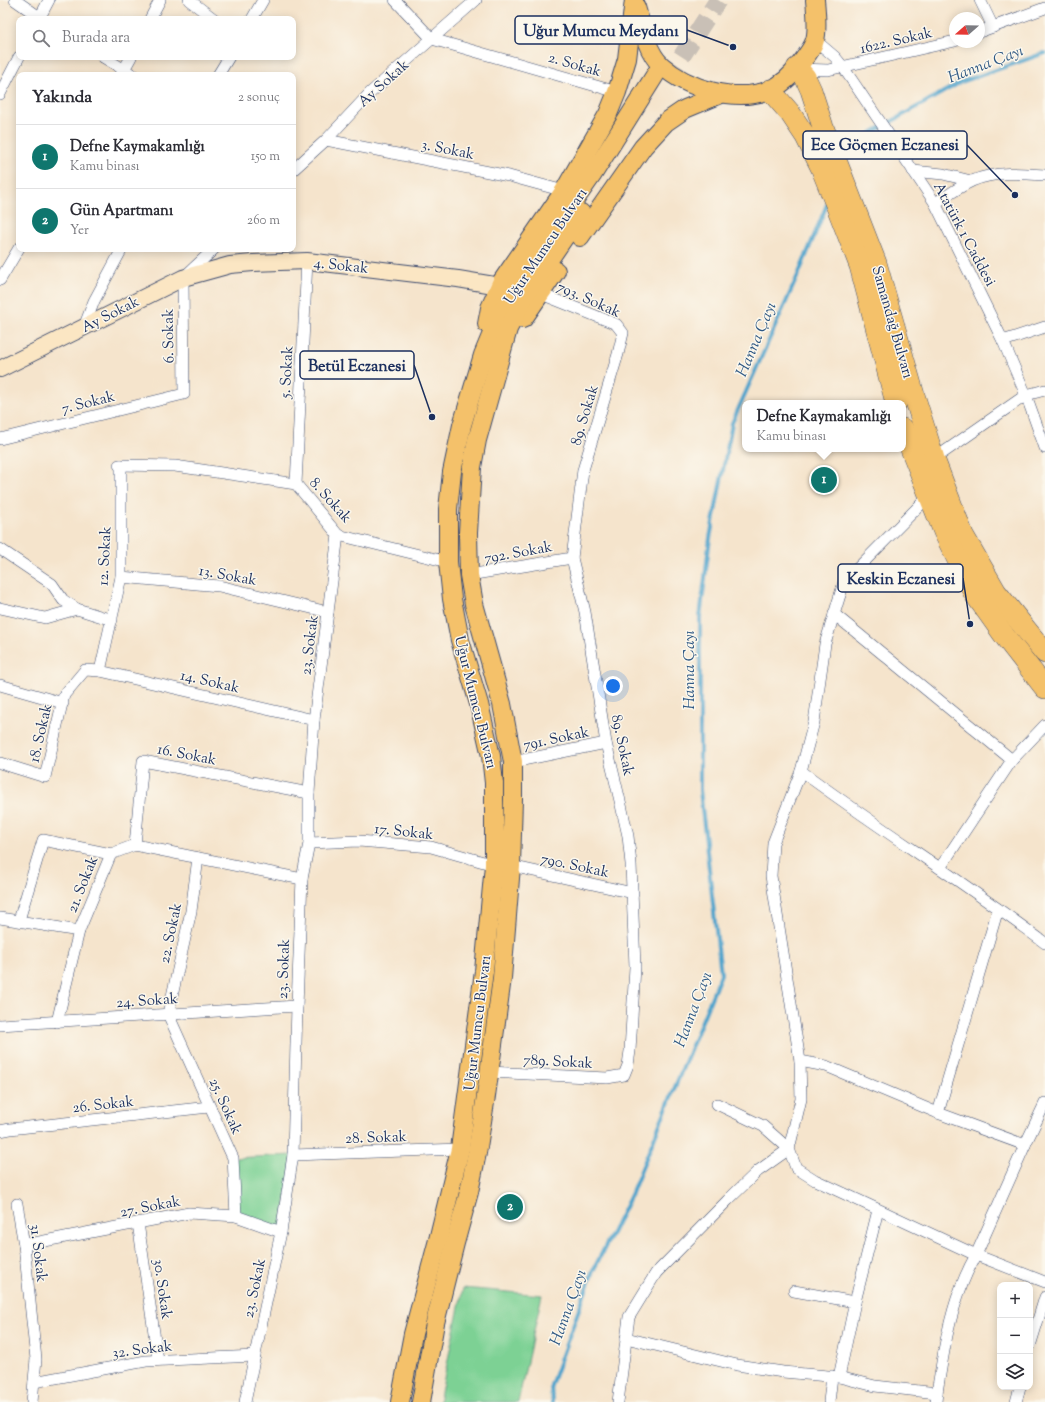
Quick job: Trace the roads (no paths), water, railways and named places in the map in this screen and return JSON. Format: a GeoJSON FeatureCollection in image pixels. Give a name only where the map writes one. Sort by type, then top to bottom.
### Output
{"type":"FeatureCollection","features":[{"type":"Feature","properties":{"kind":"highway","name":"Samandağ Bulvarı"},"geometry":{"type":"LineString","coordinates":[[797,68],[805,77],[815,132],[868,265],[934,459],[963,535],[996,592],[1045,653]]}},
{"type":"Feature","properties":{"kind":"highway","name":"Samandağ Bulvarı"},"geometry":{"type":"LineString","coordinates":[[770,90],[790,113],[815,132]]}},
{"type":"Feature","properties":{"kind":"highway","name":"Samandağ Bulvarı"},"geometry":{"type":"LineString","coordinates":[[868,265],[895,400]]}},
{"type":"Feature","properties":{"kind":"highway"},"geometry":{"type":"LineString","coordinates":[[906,437],[944,532],[974,593],[1006,638],[1045,688]]}},
{"type":"Feature","properties":{"kind":"main road"},"geometry":{"type":"LineString","coordinates":[[483,355],[490,308],[500,286],[564,191],[608,114],[617,92],[627,59],[634,0]]}},
{"type":"Feature","properties":{"kind":"main road"},"geometry":{"type":"LineString","coordinates":[[634,0],[642,28],[652,51],[660,64],[682,80],[721,94],[748,94],[770,90],[791,76],[807,56],[815,40],[815,0]]}},
{"type":"Feature","properties":{"kind":"main road","name":"Uğur Mumcu Bulvarı"},"geometry":{"type":"LineString","coordinates":[[400,1402],[413,1334],[440,1236],[460,1149],[484,970],[502,865],[514,799],[513,762],[502,704],[474,604],[469,575],[468,533],[472,467],[477,440],[508,329],[527,292],[596,191],[662,76],[530,264],[500,314],[483,355],[462,424],[452,472],[448,509],[448,562],[452,599],[460,640],[479,704],[491,756],[502,865],[502,978],[470,1192],[455,1243],[436,1323],[421,1402]]}},
{"type":"Feature","properties":{"kind":"main road"},"geometry":{"type":"LineString","coordinates":[[502,349],[643,147],[666,122],[685,109],[721,94]]}},
{"type":"Feature","properties":{"kind":"main road","name":"4. Sokak"},"geometry":{"type":"LineString","coordinates":[[183,278],[230,265],[307,261],[451,278],[500,286]]}},
{"type":"Feature","properties":{"kind":"main road","name":"Ay Sokak"},"geometry":{"type":"LineString","coordinates":[[0,369],[183,278]]}},
{"type":"Feature","properties":{"kind":"street"},"geometry":{"type":"LineString","coordinates":[[15,0],[37,16]]}},
{"type":"Feature","properties":{"kind":"street"},"geometry":{"type":"LineString","coordinates":[[41,16],[49,0]]}},
{"type":"Feature","properties":{"kind":"street"},"geometry":{"type":"LineString","coordinates":[[152,16],[160,0]]}},
{"type":"Feature","properties":{"kind":"street"},"geometry":{"type":"LineString","coordinates":[[189,0],[210,16]]}},
{"type":"Feature","properties":{"kind":"street"},"geometry":{"type":"LineString","coordinates":[[254,16],[263,0]]}},
{"type":"Feature","properties":{"kind":"street"},"geometry":{"type":"LineString","coordinates":[[395,0],[432,40]]}},
{"type":"Feature","properties":{"kind":"street","name":"Ay Sokak"},"geometry":{"type":"LineString","coordinates":[[296,167],[326,140],[370,93],[476,0]]}},
{"type":"Feature","properties":{"kind":"street"},"geometry":{"type":"LineString","coordinates":[[980,0],[993,26]]}},
{"type":"Feature","properties":{"kind":"street"},"geometry":{"type":"LineString","coordinates":[[985,29],[1045,8]]}},
{"type":"Feature","properties":{"kind":"street","name":"2. Sokak"},"geometry":{"type":"LineString","coordinates":[[432,40],[617,92]]}},
{"type":"Feature","properties":{"kind":"street","name":"Atatürk 1 Caddesi"},"geometry":{"type":"LineString","coordinates":[[815,40],[835,57],[843,67],[935,203],[1004,340],[1045,448]]}},
{"type":"Feature","properties":{"kind":"street","name":"1622. Sokak"},"geometry":{"type":"LineString","coordinates":[[843,67],[949,42]]}},
{"type":"Feature","properties":{"kind":"street"},"geometry":{"type":"LineString","coordinates":[[0,94],[17,60]]}},
{"type":"Feature","properties":{"kind":"street"},"geometry":{"type":"LineString","coordinates":[[107,60],[125,72]]}},
{"type":"Feature","properties":{"kind":"street"},"geometry":{"type":"LineString","coordinates":[[126,72],[130,60]]}},
{"type":"Feature","properties":{"kind":"street"},"geometry":{"type":"LineString","coordinates":[[220,72],[227,60]]}},
{"type":"Feature","properties":{"kind":"street"},"geometry":{"type":"LineString","coordinates":[[797,68],[828,70],[843,67]]}},
{"type":"Feature","properties":{"kind":"street","name":"3. Sokak"},"geometry":{"type":"LineString","coordinates":[[326,140],[509,176],[564,191]]}},
{"type":"Feature","properties":{"kind":"street"},"geometry":{"type":"LineString","coordinates":[[913,171],[943,174],[971,181]]}},
{"type":"Feature","properties":{"kind":"street"},"geometry":{"type":"LineString","coordinates":[[935,203],[971,181],[986,176],[998,174],[1045,175]]}},
{"type":"Feature","properties":{"kind":"street"},"geometry":{"type":"LineString","coordinates":[[0,280],[17,252]]}},
{"type":"Feature","properties":{"kind":"street"},"geometry":{"type":"LineString","coordinates":[[84,327],[94,301],[120,252]]}},
{"type":"Feature","properties":{"kind":"street","name":"Ay Sokak"},"geometry":{"type":"LineString","coordinates":[[183,278],[211,252]]}},
{"type":"Feature","properties":{"kind":"street","name":"5. Sokak"},"geometry":{"type":"LineString","coordinates":[[296,484],[307,261]]}},
{"type":"Feature","properties":{"kind":"street","name":"6. Sokak"},"geometry":{"type":"LineString","coordinates":[[183,278],[184,394]]}},
{"type":"Feature","properties":{"kind":"street","name":"793. Sokak"},"geometry":{"type":"LineString","coordinates":[[541,294],[616,324],[623,333]]}},
{"type":"Feature","properties":{"kind":"street"},"geometry":{"type":"LineString","coordinates":[[1004,340],[1045,327]]}},
{"type":"Feature","properties":{"kind":"street","name":"89. Sokak"},"geometry":{"type":"LineString","coordinates":[[623,333],[583,470],[572,558],[585,612],[606,743],[628,836],[633,893],[635,967],[630,1052],[628,1066],[624,1075]]}},
{"type":"Feature","properties":{"kind":"street"},"geometry":{"type":"LineString","coordinates":[[934,459],[1026,395],[1045,390]]}},
{"type":"Feature","properties":{"kind":"street","name":"7. Sokak"},"geometry":{"type":"LineString","coordinates":[[0,439],[184,394]]}},
{"type":"Feature","properties":{"kind":"street","name":"8. Sokak"},"geometry":{"type":"LineString","coordinates":[[120,465],[176,466],[296,484],[338,535],[448,562]]}},
{"type":"Feature","properties":{"kind":"street","name":"12. Sokak"},"geometry":{"type":"LineString","coordinates":[[100,671],[121,577],[120,465]]}},
{"type":"Feature","properties":{"kind":"street"},"geometry":{"type":"LineString","coordinates":[[618,1402],[629,1317],[656,1273],[758,1171],[789,1149],[801,1099],[800,1061],[771,876],[774,843],[801,771],[814,722],[825,644],[844,582],[929,496]]}},
{"type":"Feature","properties":{"kind":"street","name":"23. Sokak"},"geometry":{"type":"LineString","coordinates":[[245,1402],[281,1232],[293,1156],[302,879],[309,843],[309,793],[314,720],[338,535]]}},
{"type":"Feature","properties":{"kind":"street"},"geometry":{"type":"LineString","coordinates":[[0,549],[52,584],[63,600],[78,609],[112,620]]}},
{"type":"Feature","properties":{"kind":"street","name":"792. Sokak"},"geometry":{"type":"LineString","coordinates":[[469,575],[572,558]]}},
{"type":"Feature","properties":{"kind":"street","name":"13. Sokak"},"geometry":{"type":"LineString","coordinates":[[121,577],[219,586],[328,612]]}},
{"type":"Feature","properties":{"kind":"street"},"geometry":{"type":"LineString","coordinates":[[0,608],[45,618],[78,609]]}},
{"type":"Feature","properties":{"kind":"street"},"geometry":{"type":"LineString","coordinates":[[834,614],[1012,760]]}},
{"type":"Feature","properties":{"kind":"street","name":"18. Sokak"},"geometry":{"type":"LineString","coordinates":[[0,763],[45,777],[64,696],[84,670],[100,671]]}},
{"type":"Feature","properties":{"kind":"street","name":"14. Sokak"},"geometry":{"type":"LineString","coordinates":[[100,671],[314,720]]}},
{"type":"Feature","properties":{"kind":"street"},"geometry":{"type":"LineString","coordinates":[[0,684],[63,703]]}},
{"type":"Feature","properties":{"kind":"street"},"geometry":{"type":"LineString","coordinates":[[940,868],[1012,760],[1045,725]]}},
{"type":"Feature","properties":{"kind":"street","name":"791. Sokak"},"geometry":{"type":"LineString","coordinates":[[513,762],[606,743]]}},
{"type":"Feature","properties":{"kind":"street","name":"16. Sokak"},"geometry":{"type":"LineString","coordinates":[[135,845],[143,761],[309,793]]}},
{"type":"Feature","properties":{"kind":"street"},"geometry":{"type":"LineString","coordinates":[[801,771],[836,798],[940,868],[1045,942]]}},
{"type":"Feature","properties":{"kind":"street"},"geometry":{"type":"LineString","coordinates":[[19,920],[44,840],[111,854]]}},
{"type":"Feature","properties":{"kind":"street","name":"17. Sokak"},"geometry":{"type":"LineString","coordinates":[[309,843],[359,841],[431,847],[502,865]]}},
{"type":"Feature","properties":{"kind":"street"},"geometry":{"type":"LineString","coordinates":[[135,845],[302,879]]}},
{"type":"Feature","properties":{"kind":"street","name":"21. Sokak"},"geometry":{"type":"LineString","coordinates":[[57,1022],[79,931],[111,854],[135,845]]}},
{"type":"Feature","properties":{"kind":"street","name":"22. Sokak"},"geometry":{"type":"LineString","coordinates":[[168,1014],[191,911],[198,858]]}},
{"type":"Feature","properties":{"kind":"street","name":"790. Sokak"},"geometry":{"type":"LineString","coordinates":[[502,865],[633,893]]}},
{"type":"Feature","properties":{"kind":"street"},"geometry":{"type":"LineString","coordinates":[[938,1113],[998,909]]}},
{"type":"Feature","properties":{"kind":"street"},"geometry":{"type":"LineString","coordinates":[[0,918],[79,931]]}},
{"type":"Feature","properties":{"kind":"street","name":"24. Sokak"},"geometry":{"type":"LineString","coordinates":[[0,1025],[297,1006]]}},
{"type":"Feature","properties":{"kind":"street","name":"25. Sokak"},"geometry":{"type":"LineString","coordinates":[[168,1014],[233,1158],[236,1216]]}},
{"type":"Feature","properties":{"kind":"street"},"geometry":{"type":"LineString","coordinates":[[800,1061],[826,1066],[938,1113],[1025,1145]]}},
{"type":"Feature","properties":{"kind":"street","name":"789. Sokak"},"geometry":{"type":"LineString","coordinates":[[489,1072],[607,1078],[617,1078],[624,1075]]}},
{"type":"Feature","properties":{"kind":"street"},"geometry":{"type":"LineString","coordinates":[[626,1338],[737,1365],[784,1372],[836,1376],[875,1386],[937,1398],[948,1328],[958,1294],[968,1268],[976,1254],[1045,1103]]}},
{"type":"Feature","properties":{"kind":"street"},"geometry":{"type":"LineString","coordinates":[[718,1104],[763,1126],[789,1149],[796,1168],[815,1180],[976,1254],[1045,1282]]}},
{"type":"Feature","properties":{"kind":"street","name":"26. Sokak"},"geometry":{"type":"LineString","coordinates":[[0,1131],[209,1107]]}},
{"type":"Feature","properties":{"kind":"street","name":"28. Sokak"},"geometry":{"type":"LineString","coordinates":[[293,1156],[460,1149]]}},
{"type":"Feature","properties":{"kind":"street","name":"31. Sokak"},"geometry":{"type":"LineString","coordinates":[[17,1204],[24,1245],[36,1359],[32,1402]]}},
{"type":"Feature","properties":{"kind":"street"},"geometry":{"type":"LineString","coordinates":[[828,1402],[878,1210]]}},
{"type":"Feature","properties":{"kind":"street","name":"27. Sokak"},"geometry":{"type":"LineString","coordinates":[[24,1245],[189,1213],[236,1216],[281,1232]]}},
{"type":"Feature","properties":{"kind":"street","name":"30. Sokak"},"geometry":{"type":"LineString","coordinates":[[138,1223],[158,1360]]}},
{"type":"Feature","properties":{"kind":"street"},"geometry":{"type":"LineString","coordinates":[[794,1291],[855,1302]]}},
{"type":"Feature","properties":{"kind":"street"},"geometry":{"type":"LineString","coordinates":[[1033,1336],[1045,1297]]}},
{"type":"Feature","properties":{"kind":"street","name":"32. Sokak"},"geometry":{"type":"LineString","coordinates":[[34,1382],[146,1360],[255,1356]]}},
{"type":"Feature","properties":{"kind":"street"},"geometry":{"type":"LineString","coordinates":[[1016,1402],[1019,1390]]}},
{"type":"Feature","properties":{"kind":"waterway","name":"Hanna Çayı"},"geometry":{"type":"LineString","coordinates":[[844,163],[852,144],[961,82],[1045,53]]}},
{"type":"Feature","properties":{"kind":"waterway","name":"Hanna Çayı"},"geometry":{"type":"LineString","coordinates":[[742,400],[799,273],[828,202]]}},
{"type":"Feature","properties":{"kind":"waterway","name":"Hanna Çayı"},"geometry":{"type":"LineString","coordinates":[[552,1402],[551,1385],[593,1271],[631,1195],[721,974],[700,790],[700,617],[710,538],[732,423],[742,401]]}},
{"type":"Feature","properties":{"kind":"tunnel"},"geometry":{"type":"LineString","coordinates":[[667,79],[718,0]]}},
{"type":"Feature","properties":{"kind":"place","name":"Uğur Mumcu Meydanı"},"geometry":{"type":"Point","coordinates":[733,47]}},
{"type":"Feature","properties":{"kind":"place","name":"Ece Göçmen Eczanesi"},"geometry":{"type":"Point","coordinates":[1015,195]}},
{"type":"Feature","properties":{"kind":"place","name":"Betül Eczanesi"},"geometry":{"type":"Point","coordinates":[432,417]}},
{"type":"Feature","properties":{"kind":"place","name":"Defne Kaymakamlığı"},"geometry":{"type":"Point","coordinates":[824,480]}},
{"type":"Feature","properties":{"kind":"place","name":"Keskin Eczanesi"},"geometry":{"type":"Point","coordinates":[970,624]}},
{"type":"Feature","properties":{"kind":"place","name":"Gün Apartmanı"},"geometry":{"type":"Point","coordinates":[510,1207]}}]}
